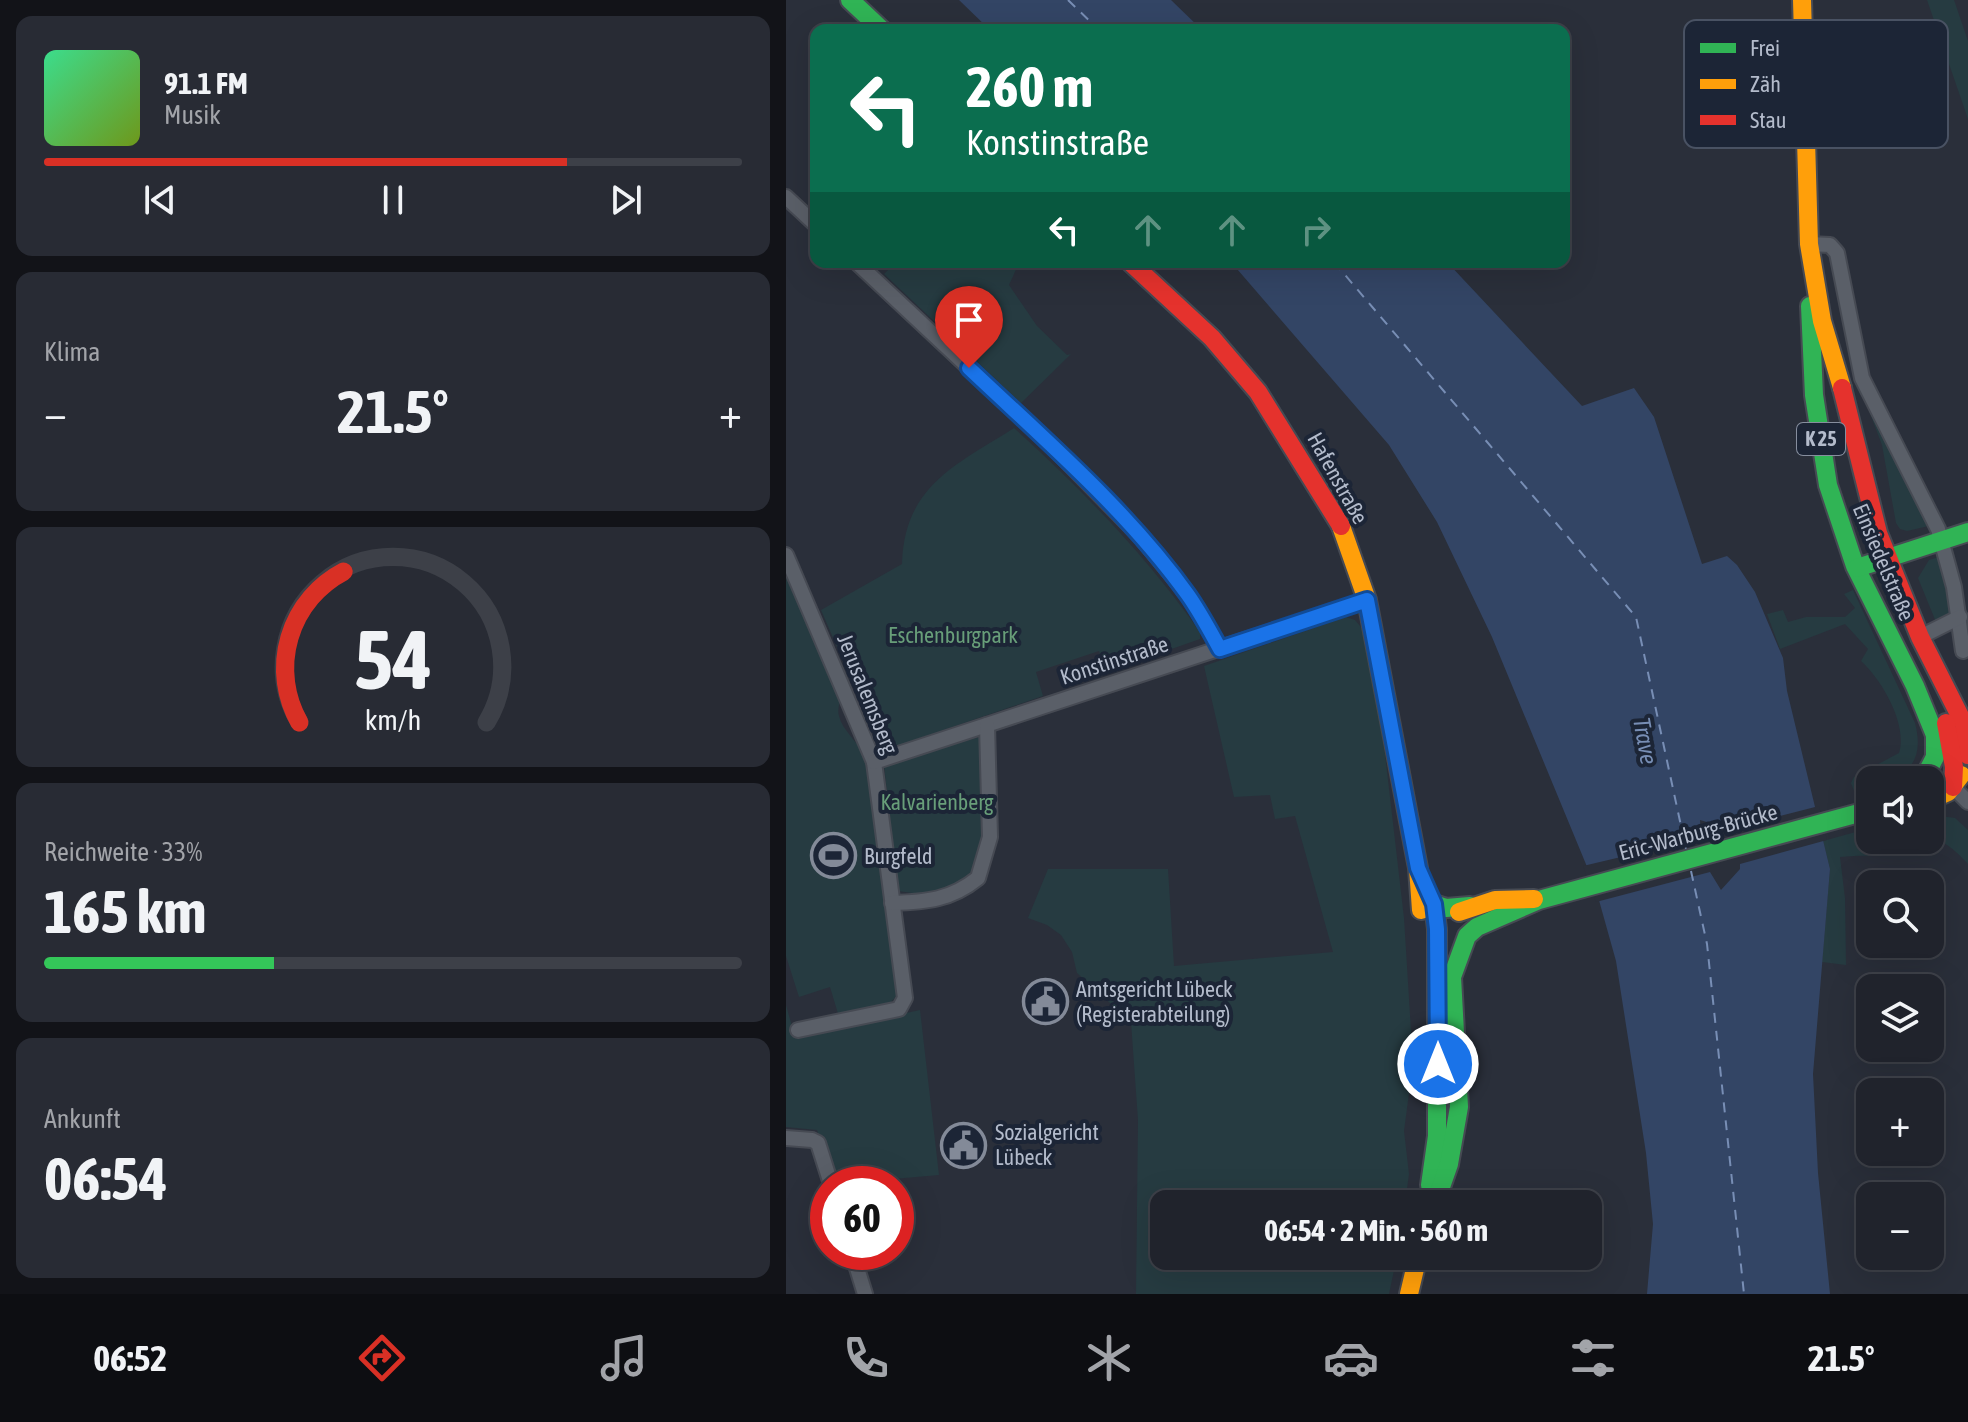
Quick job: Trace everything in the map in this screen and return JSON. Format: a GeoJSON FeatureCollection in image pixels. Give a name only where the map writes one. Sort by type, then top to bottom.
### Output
{"type":"FeatureCollection","features":[{"type":"Feature","properties":{"kind":"main road"},"geometry":{"type":"LineString","coordinates":[[850,0],[876,24]]}},
{"type":"Feature","properties":{"kind":"main road","name":"Einsiedelstraße"},"geometry":{"type":"LineString","coordinates":[[1802,0],[1803,20]]}},
{"type":"Feature","properties":{"kind":"main road","name":"Einsiedelstraße"},"geometry":{"type":"LineString","coordinates":[[1807,148],[1810,305],[1873,563],[1935,735],[1935,757],[1930,766]]}},
{"type":"Feature","properties":{"kind":"main road","name":"Einsiedelstraße"},"geometry":{"type":"LineString","coordinates":[[1810,253],[1822,321],[1849,412],[1864,485],[1873,563],[1965,763]]}},
{"type":"Feature","properties":{"kind":"main road","name":"Hafenstraße"},"geometry":{"type":"LineString","coordinates":[[1136,268],[1212,338],[1258,392],[1339,521],[1367,600],[1418,868],[1427,907],[1437,929],[1437,1136],[1427,1190]]}},
{"type":"Feature","properties":{"kind":"main road"},"geometry":{"type":"LineString","coordinates":[[1873,563],[1968,532]]}},
{"type":"Feature","properties":{"kind":"main road","name":"Einsiedelstraße"},"geometry":{"type":"LineString","coordinates":[[1873,563],[1920,637],[1957,708],[1964,724],[1965,763]]}},
{"type":"Feature","properties":{"kind":"main road"},"geometry":{"type":"LineString","coordinates":[[1944,792],[1953,787],[1965,763]]}},
{"type":"Feature","properties":{"kind":"main road","name":"Eric-Warburg-Brücke"},"geometry":{"type":"LineString","coordinates":[[1467,936],[1488,921],[1539,900],[1856,814]]}},
{"type":"Feature","properties":{"kind":"main road","name":"Eric-Warburg-Brücke"},"geometry":{"type":"LineString","coordinates":[[1423,958],[1428,941],[1437,929],[1449,917],[1470,906],[1495,900],[1539,900]]}},
{"type":"Feature","properties":{"kind":"main road"},"geometry":{"type":"LineString","coordinates":[[1427,907],[1470,906]]}},
{"type":"Feature","properties":{"kind":"main road","name":"Hafenstraße"},"geometry":{"type":"LineString","coordinates":[[1425,1190],[1427,1105],[1423,958],[1427,907]]}},
{"type":"Feature","properties":{"kind":"main road"},"geometry":{"type":"LineString","coordinates":[[1437,929],[1454,939],[1467,936]]}},
{"type":"Feature","properties":{"kind":"main road"},"geometry":{"type":"LineString","coordinates":[[1439,1190],[1456,1135],[1459,1107],[1452,977],[1467,936]]}},
{"type":"Feature","properties":{"kind":"main road"},"geometry":{"type":"LineString","coordinates":[[1409,1294],[1414,1270]]}},
{"type":"Feature","properties":{"kind":"street"},"geometry":{"type":"LineString","coordinates":[[789,204],[810,220]]}},
{"type":"Feature","properties":{"kind":"street"},"geometry":{"type":"LineString","coordinates":[[1810,253],[1834,247],[1862,378],[1938,529],[1960,617],[1963,651]]}},
{"type":"Feature","properties":{"kind":"street"},"geometry":{"type":"LineString","coordinates":[[862,268],[1045,439],[1140,536],[1189,596],[1220,649]]}},
{"type":"Feature","properties":{"kind":"street","name":"Jerusalemsberg"},"geometry":{"type":"LineString","coordinates":[[786,555],[874,762],[905,998],[899,1009],[798,1030]]}},
{"type":"Feature","properties":{"kind":"street","name":"Konstinstraße"},"geometry":{"type":"LineString","coordinates":[[874,762],[1367,600]]}},
{"type":"Feature","properties":{"kind":"street","name":"Einsiedelstraße"},"geometry":{"type":"LineString","coordinates":[[1920,637],[1960,617]]}},
{"type":"Feature","properties":{"kind":"street"},"geometry":{"type":"LineString","coordinates":[[892,903],[932,902],[953,895],[978,878],[990,837],[987,725]]}},
{"type":"Feature","properties":{"kind":"street","name":"Einsiedelstraße"},"geometry":{"type":"LineString","coordinates":[[1944,772],[1965,763]]}},
{"type":"Feature","properties":{"kind":"street"},"geometry":{"type":"LineString","coordinates":[[1953,787],[1968,802]]}},
{"type":"Feature","properties":{"kind":"street"},"geometry":{"type":"LineString","coordinates":[[786,1138],[818,1143],[825,1166]]}},
{"type":"Feature","properties":{"kind":"street"},"geometry":{"type":"LineString","coordinates":[[858,1270],[865,1294]]}},
{"type":"Feature","properties":{"kind":"green space"},"geometry":{"type":"Polygon","coordinates":[[[1927,0],[1954,0],[1968,41],[1968,119],[1948,61],[1948,20],[1934,20],[1927,0]]]}},
{"type":"Feature","properties":{"kind":"green space"},"geometry":{"type":"Polygon","coordinates":[[[890,268],[1017,268],[1009,285],[1037,326],[1067,355],[1071,354],[1021,403],[884,274],[890,268]]]}},
{"type":"Feature","properties":{"kind":"green space"},"geometry":{"type":"Polygon","coordinates":[[[1862,392],[1933,525],[1907,531],[1900,529],[1896,523],[1882,445],[1862,392]]]}},
{"type":"Feature","properties":{"kind":"green space","name":"Eschenburgpark"},"geometry":{"type":"Polygon","coordinates":[[[1014,428],[1089,500],[1135,550],[1179,603],[1200,632],[1200,639],[1106,672],[1099,651],[1036,672],[1043,696],[882,751],[821,610],[902,564],[905,537],[912,515],[923,496],[954,467],[1014,428]]]}},
{"type":"Feature","properties":{"kind":"green space"},"geometry":{"type":"Polygon","coordinates":[[[1942,556],[1954,606],[1947,618],[1936,622],[1918,578],[1929,560],[1942,556]]]}},
{"type":"Feature","properties":{"kind":"green space","name":"Burgfeld"},"geometry":{"type":"Polygon","coordinates":[[[786,571],[840,696],[838,711],[841,721],[865,756],[899,991],[881,1008],[839,1017],[830,987],[799,997],[786,956],[786,571]]]}},
{"type":"Feature","properties":{"kind":"green space"},"geometry":{"type":"Polygon","coordinates":[[[1853,590],[1915,723],[1918,748],[1910,766],[1875,766],[1899,753],[1900,729],[1885,691],[1861,661],[1868,649],[1845,624],[1780,649],[1767,614],[1783,610],[1788,622],[1806,617],[1845,617],[1855,608],[1844,594],[1853,590]]]}},
{"type":"Feature","properties":{"kind":"green space"},"geometry":{"type":"Polygon","coordinates":[[[1346,617],[1355,620],[1365,632],[1385,754],[1404,918],[1413,1063],[1404,1131],[1409,1174],[1407,1190],[1150,1190],[1150,1270],[1394,1270],[1389,1294],[1136,1294],[1138,1120],[1131,1022],[1077,973],[1072,952],[1061,935],[1047,925],[1028,918],[1048,869],[1168,869],[1174,966],[1333,952],[1295,816],[1275,819],[1270,795],[1234,797],[1204,666],[1346,617]]]}},
{"type":"Feature","properties":{"kind":"green space","name":"Kalvarienberg"},"geometry":{"type":"Polygon","coordinates":[[[983,736],[988,837],[976,875],[934,896],[898,891],[884,765],[983,736]]]}},
{"type":"Feature","properties":{"kind":"green space"},"geometry":{"type":"Polygon","coordinates":[[[1856,776],[1856,796],[1851,783],[1856,776]]]}},
{"type":"Feature","properties":{"kind":"green space"},"geometry":{"type":"Polygon","coordinates":[[[1944,816],[1955,818],[1968,830],[1968,864],[1944,844],[1944,816]]]}},
{"type":"Feature","properties":{"kind":"green space"},"geometry":{"type":"Polygon","coordinates":[[[1856,832],[1856,854],[1890,854],[1840,857],[1845,898],[1846,965],[1822,962],[1830,869],[1823,841],[1856,832]]]}},
{"type":"Feature","properties":{"kind":"green space"},"geometry":{"type":"Polygon","coordinates":[[[786,1005],[795,1037],[920,1010],[939,1175],[914,1177],[914,1166],[830,1166],[817,1130],[786,1127],[786,1005]]]}},
{"type":"Feature","properties":{"kind":"water"},"geometry":{"type":"Polygon","coordinates":[[[959,0],[1171,0],[1196,24],[984,24],[959,0]]]}},
{"type":"Feature","properties":{"kind":"water","name":"Trave"},"geometry":{"type":"Polygon","coordinates":[[[1236,268],[1453,268],[1582,406],[1634,388],[1654,417],[1702,564],[1727,556],[1755,592],[1783,658],[1787,691],[1830,869],[1813,1074],[1818,1173],[1830,1294],[1647,1294],[1653,1224],[1646,1153],[1616,961],[1595,886],[1492,637],[1437,522],[1389,445],[1236,268]]]}},
{"type":"Feature","properties":{"kind":"pier"},"geometry":{"type":"Polygon","coordinates":[[[1819,806],[1827,840],[1740,864],[1740,869],[1721,890],[1710,872],[1596,902],[1583,866],[1701,838],[1700,820],[1730,829],[1819,806]]]}},
{"type":"Feature","properties":{"kind":"ferry route"},"geometry":{"type":"LineString","coordinates":[[1068,0],[1093,24]]}},
{"type":"Feature","properties":{"kind":"ferry route"},"geometry":{"type":"LineString","coordinates":[[1339,268],[1636,617],[1686,849]]}},
{"type":"Feature","properties":{"kind":"ferry route"},"geometry":{"type":"LineString","coordinates":[[1691,871],[1707,944],[1744,1294]]}},
{"type":"Feature","properties":{"kind":"traffic: fast"},"geometry":{"type":"LineString","coordinates":[[850,0],[876,24]]}},
{"type":"Feature","properties":{"kind":"traffic: fast"},"geometry":{"type":"LineString","coordinates":[[1810,306],[1814,395],[1828,485],[1855,566],[1915,686],[1935,735],[1935,757],[1930,766]]}},
{"type":"Feature","properties":{"kind":"traffic: fast"},"geometry":{"type":"LineString","coordinates":[[1857,568],[1968,532]]}},
{"type":"Feature","properties":{"kind":"traffic: fast"},"geometry":{"type":"LineString","coordinates":[[1440,1190],[1449,1164],[1459,1107],[1452,977],[1467,936],[1477,927],[1539,900],[1856,814]]}},
{"type":"Feature","properties":{"kind":"traffic: fast"},"geometry":{"type":"LineString","coordinates":[[1430,1185],[1437,1136],[1437,929],[1434,904],[1446,908],[1470,906]]}},
{"type":"Feature","properties":{"kind":"traffic: slow"},"geometry":{"type":"LineString","coordinates":[[1802,0],[1803,20]]}},
{"type":"Feature","properties":{"kind":"traffic: slow"},"geometry":{"type":"LineString","coordinates":[[1806,148],[1809,244],[1822,321],[1842,388]]}},
{"type":"Feature","properties":{"kind":"traffic: slow"},"geometry":{"type":"LineString","coordinates":[[1341,526],[1367,600],[1418,868],[1421,910]]}},
{"type":"Feature","properties":{"kind":"traffic: slow"},"geometry":{"type":"LineString","coordinates":[[1944,794],[1961,775]]}},
{"type":"Feature","properties":{"kind":"traffic: slow"},"geometry":{"type":"LineString","coordinates":[[1459,912],[1495,900],[1534,899]]}},
{"type":"Feature","properties":{"kind":"traffic: slow"},"geometry":{"type":"LineString","coordinates":[[1409,1294],[1415,1270]]}},
{"type":"Feature","properties":{"kind":"traffic: jam"},"geometry":{"type":"LineString","coordinates":[[1136,268],[1212,338],[1258,392],[1341,526]]}},
{"type":"Feature","properties":{"kind":"traffic: jam"},"geometry":{"type":"LineString","coordinates":[[1842,388],[1878,533],[1920,637],[1964,724],[1968,755]]}},
{"type":"Feature","properties":{"kind":"traffic: jam"},"geometry":{"type":"LineString","coordinates":[[1946,723],[1954,767],[1953,787]]}},
{"type":"Feature","properties":{"kind":"place","name":"Burgfeld"},"geometry":{"type":"Point","coordinates":[833,856]}},
{"type":"Feature","properties":{"kind":"place","name":"Amtsgericht Lübeck (Registerabteilung)"},"geometry":{"type":"Point","coordinates":[1045,1002]}},
{"type":"Feature","properties":{"kind":"place","name":"Sozialgericht Lübeck"},"geometry":{"type":"Point","coordinates":[964,1145]}},
{"type":"Feature","properties":{"kind":"route"},"geometry":{"type":"LineString","coordinates":[[969,368],[1088,481],[1140,536],[1189,596],[1220,649],[1367,600],[1418,868],[1434,904],[1438,1064]]}}]}
